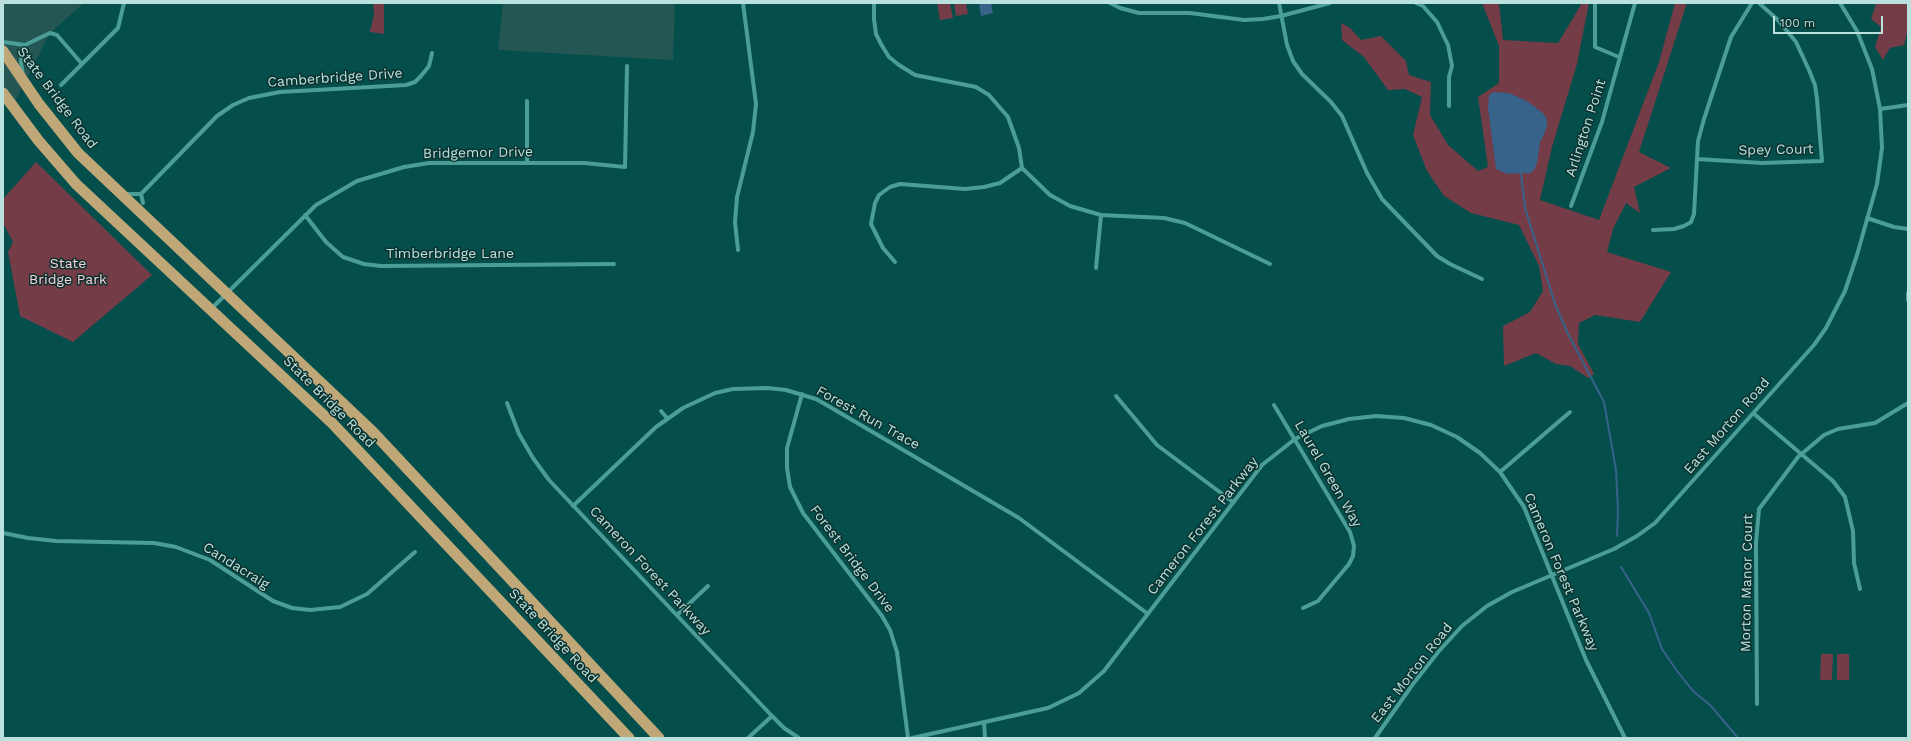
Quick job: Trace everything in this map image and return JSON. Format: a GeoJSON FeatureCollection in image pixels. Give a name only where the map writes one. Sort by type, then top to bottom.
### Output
{"type":"FeatureCollection","features":[{"type":"Feature","properties":{"kind":"highway","name":"State Bridge Road"},"geometry":{"type":"LineString","coordinates":[[3,51],[25,83],[78,153],[373,432],[659,738]]}},
{"type":"Feature","properties":{"kind":"highway","name":"State Bridge Road"},"geometry":{"type":"LineString","coordinates":[[3,93],[38,140],[76,184],[332,423],[629,738]]}},
{"type":"Feature","properties":{"kind":"highway","name":"State Bridge Road"},"geometry":{"type":"LineString","coordinates":[[142,198],[146,209],[189,251],[193,261]]}},
{"type":"Feature","properties":{"kind":"street"},"geometry":{"type":"LineString","coordinates":[[61,86],[118,28],[124,3]]}},
{"type":"Feature","properties":{"kind":"street"},"geometry":{"type":"LineString","coordinates":[[738,250],[735,222],[737,197],[753,132],[756,104],[743,3]]}},
{"type":"Feature","properties":{"kind":"street"},"geometry":{"type":"LineString","coordinates":[[874,3],[876,34],[889,57],[915,75],[976,87],[989,95],[1008,117],[1019,148],[1022,168],[1035,182],[1060,202],[1081,210],[1101,214],[1164,218],[1185,223],[1270,264]]}},
{"type":"Feature","properties":{"kind":"street"},"geometry":{"type":"LineString","coordinates":[[1110,3],[1120,8],[1138,13],[1190,13],[1244,20],[1281,16],[1330,3]]}},
{"type":"Feature","properties":{"kind":"street"},"geometry":{"type":"LineString","coordinates":[[1279,3],[1287,45],[1293,61],[1302,74],[1331,102],[1342,116],[1367,173],[1382,199],[1437,256],[1450,264],[1482,279]]}},
{"type":"Feature","properties":{"kind":"street"},"geometry":{"type":"LineString","coordinates":[[1416,3],[1423,6],[1437,22],[1448,45],[1452,66],[1449,77],[1449,106]]}},
{"type":"Feature","properties":{"kind":"street"},"geometry":{"type":"LineString","coordinates":[[1595,3],[1595,47],[1619,57]]}},
{"type":"Feature","properties":{"kind":"street","name":"Arlington Point"},"geometry":{"type":"LineString","coordinates":[[1571,206],[1602,122],[1634,3]]}},
{"type":"Feature","properties":{"kind":"street"},"geometry":{"type":"LineString","coordinates":[[1653,230],[1674,229],[1691,222],[1694,214],[1698,141],[1704,119],[1730,37],[1752,3]]}},
{"type":"Feature","properties":{"kind":"street","name":"Spey Court"},"geometry":{"type":"LineString","coordinates":[[1697,159],[1762,163],[1822,161],[1815,85],[1796,42],[1779,21],[1759,3]]}},
{"type":"Feature","properties":{"kind":"street","name":"East Morton Road"},"geometry":{"type":"LineString","coordinates":[[1375,738],[1413,684],[1462,626],[1487,606],[1614,549],[1637,536],[1654,523],[1753,413],[1826,328],[1845,291],[1867,218],[1880,165],[1882,148],[1880,109],[1872,69],[1857,31],[1840,3]]}},
{"type":"Feature","properties":{"kind":"street"},"geometry":{"type":"LineString","coordinates":[[25,83],[21,64],[22,50],[26,46],[50,33],[57,35],[82,64]]}},
{"type":"Feature","properties":{"kind":"street"},"geometry":{"type":"LineString","coordinates":[[3,42],[26,46]]}},
{"type":"Feature","properties":{"kind":"street","name":"Camberbridge Drive"},"geometry":{"type":"LineString","coordinates":[[142,198],[217,116],[233,105],[249,98],[280,92],[406,86],[415,82],[429,66],[432,53]]}},
{"type":"Feature","properties":{"kind":"street","name":"Bridgemor Drive"},"geometry":{"type":"LineString","coordinates":[[210,310],[316,205],[357,182],[404,167],[430,163],[584,163],[625,166],[627,66]]}},
{"type":"Feature","properties":{"kind":"street"},"geometry":{"type":"LineString","coordinates":[[527,101],[527,163]]}},
{"type":"Feature","properties":{"kind":"street"},"geometry":{"type":"LineString","coordinates":[[1880,109],[1908,105]]}},
{"type":"Feature","properties":{"kind":"street"},"geometry":{"type":"LineString","coordinates":[[895,262],[883,248],[871,224],[875,203],[879,195],[890,187],[900,184],[964,189],[984,187],[1000,183],[1022,168]]}},
{"type":"Feature","properties":{"kind":"street"},"geometry":{"type":"LineString","coordinates":[[121,194],[142,198]]}},
{"type":"Feature","properties":{"kind":"street"},"geometry":{"type":"LineString","coordinates":[[1096,268],[1101,214]]}},
{"type":"Feature","properties":{"kind":"street","name":"Timberbridge Lane"},"geometry":{"type":"LineString","coordinates":[[305,215],[326,242],[343,257],[364,264],[381,266],[614,264]]}},
{"type":"Feature","properties":{"kind":"street"},"geometry":{"type":"LineString","coordinates":[[1867,218],[1894,227],[1908,229]]}},
{"type":"Feature","properties":{"kind":"street"},"geometry":{"type":"LineString","coordinates":[[1908,293],[1908,300]]}},
{"type":"Feature","properties":{"kind":"street","name":"Forest Run Trace"},"geometry":{"type":"LineString","coordinates":[[573,506],[668,418],[698,399],[733,389],[768,388],[802,394],[830,407],[1019,518],[1148,614]]}},
{"type":"Feature","properties":{"kind":"street","name":"Forest Bridge Drive"},"geometry":{"type":"LineString","coordinates":[[802,394],[787,448],[786,468],[790,487],[803,513],[882,616],[890,630],[897,652],[908,738]]}},
{"type":"Feature","properties":{"kind":"street"},"geometry":{"type":"LineString","coordinates":[[1116,396],[1157,445],[1233,502]]}},
{"type":"Feature","properties":{"kind":"street","name":"Cameron Forest Parkway"},"geometry":{"type":"LineString","coordinates":[[507,403],[519,434],[533,458],[549,480],[772,716],[784,728],[799,738]]}},
{"type":"Feature","properties":{"kind":"street","name":"Morton Manor Court"},"geometry":{"type":"LineString","coordinates":[[1757,704],[1756,543],[1759,509],[1801,454],[1824,435],[1838,429],[1875,423],[1908,403]]}},
{"type":"Feature","properties":{"kind":"street","name":"Laurel Green Way"},"geometry":{"type":"LineString","coordinates":[[1274,405],[1350,532],[1354,546],[1353,556],[1349,564],[1318,601],[1302,608]]}},
{"type":"Feature","properties":{"kind":"street"},"geometry":{"type":"LineString","coordinates":[[661,411],[668,418]]}},
{"type":"Feature","properties":{"kind":"street"},"geometry":{"type":"LineString","coordinates":[[1500,472],[1570,412]]}},
{"type":"Feature","properties":{"kind":"street"},"geometry":{"type":"LineString","coordinates":[[1753,413],[1832,481],[1844,497],[1853,532],[1854,563],[1860,589]]}},
{"type":"Feature","properties":{"kind":"street","name":"Cameron Forest Parkway"},"geometry":{"type":"LineString","coordinates":[[912,738],[1048,708],[1079,693],[1104,671],[1262,464],[1294,439],[1322,426],[1349,419],[1376,416],[1404,418],[1431,425],[1457,437],[1480,453],[1500,472],[1524,507],[1586,660],[1625,738]]}},
{"type":"Feature","properties":{"kind":"street","name":"Candacraig"},"geometry":{"type":"LineString","coordinates":[[3,533],[28,538],[56,541],[154,543],[176,547],[210,560],[273,601],[292,608],[310,610],[340,607],[367,594],[415,552]]}},
{"type":"Feature","properties":{"kind":"street"},"geometry":{"type":"LineString","coordinates":[[677,616],[708,586]]}},
{"type":"Feature","properties":{"kind":"street"},"geometry":{"type":"LineString","coordinates":[[748,738],[772,716]]}},
{"type":"Feature","properties":{"kind":"street"},"geometry":{"type":"LineString","coordinates":[[984,722],[985,738]]}},
{"type":"Feature","properties":{"kind":"shaded area"},"geometry":{"type":"Polygon","coordinates":[[[3,3],[84,3],[50,33],[11,109],[3,96],[3,3]]]}},
{"type":"Feature","properties":{"kind":"shaded area"},"geometry":{"type":"Polygon","coordinates":[[[503,3],[675,3],[673,60],[498,50],[503,3]]]}},
{"type":"Feature","properties":{"kind":"shaded area"},"geometry":{"type":"Polygon","coordinates":[[[979,3],[991,3],[993,13],[981,16],[979,3]]]}},
{"type":"Feature","properties":{"kind":"shaded area"},"geometry":{"type":"Polygon","coordinates":[[[1494,92],[1509,93],[1527,101],[1544,114],[1547,120],[1547,127],[1540,143],[1537,163],[1534,170],[1530,173],[1507,174],[1496,169],[1488,108],[1489,95],[1494,92]]]}},
{"type":"Feature","properties":{"kind":"green space"},"geometry":{"type":"Polygon","coordinates":[[[373,3],[384,3],[384,34],[370,32],[374,15],[373,3]]]}},
{"type":"Feature","properties":{"kind":"green space"},"geometry":{"type":"Polygon","coordinates":[[[937,3],[950,3],[953,18],[940,20],[937,3]]]}},
{"type":"Feature","properties":{"kind":"green space"},"geometry":{"type":"Polygon","coordinates":[[[954,3],[966,3],[968,14],[956,16],[954,3]]]}},
{"type":"Feature","properties":{"kind":"green space"},"geometry":{"type":"Polygon","coordinates":[[[1482,3],[1499,3],[1503,40],[1558,43],[1582,3],[1589,3],[1577,64],[1552,147],[1540,200],[1599,220],[1659,62],[1675,3],[1687,3],[1639,152],[1671,168],[1634,187],[1640,213],[1626,203],[1613,229],[1607,252],[1671,272],[1640,322],[1595,315],[1579,323],[1578,344],[1594,374],[1588,378],[1570,366],[1556,364],[1536,353],[1504,366],[1503,326],[1530,312],[1543,291],[1539,266],[1519,225],[1471,213],[1444,196],[1427,171],[1413,135],[1422,97],[1405,89],[1388,90],[1364,57],[1342,40],[1341,23],[1350,28],[1361,40],[1381,36],[1406,61],[1409,75],[1431,82],[1430,115],[1448,145],[1478,171],[1488,167],[1478,97],[1499,83],[1499,46],[1482,3]]]}},
{"type":"Feature","properties":{"kind":"green space"},"geometry":{"type":"Polygon","coordinates":[[[1875,3],[1908,3],[1908,29],[1904,45],[1890,48],[1883,60],[1875,47],[1881,27],[1871,19],[1876,4],[1875,3]]]}},
{"type":"Feature","properties":{"kind":"green space","name":"State Bridge Park"},"geometry":{"type":"Polygon","coordinates":[[[36,162],[152,275],[73,342],[20,316],[8,252],[13,242],[3,223],[3,199],[36,162]]]}},
{"type":"Feature","properties":{"kind":"green space"},"geometry":{"type":"Polygon","coordinates":[[[1821,654],[1833,654],[1832,680],[1820,680],[1821,654]]]}},
{"type":"Feature","properties":{"kind":"green space"},"geometry":{"type":"Polygon","coordinates":[[[1837,654],[1849,654],[1849,680],[1837,680],[1837,654]]]}},
{"type":"Feature","properties":{"kind":"waterway"},"geometry":{"type":"LineString","coordinates":[[1521,174],[1525,208],[1555,304],[1568,334],[1604,402],[1616,470],[1618,511],[1617,536]]}},
{"type":"Feature","properties":{"kind":"waterway"},"geometry":{"type":"LineString","coordinates":[[1621,567],[1649,613],[1662,649],[1677,671],[1693,691],[1711,706],[1738,738]]}}]}
